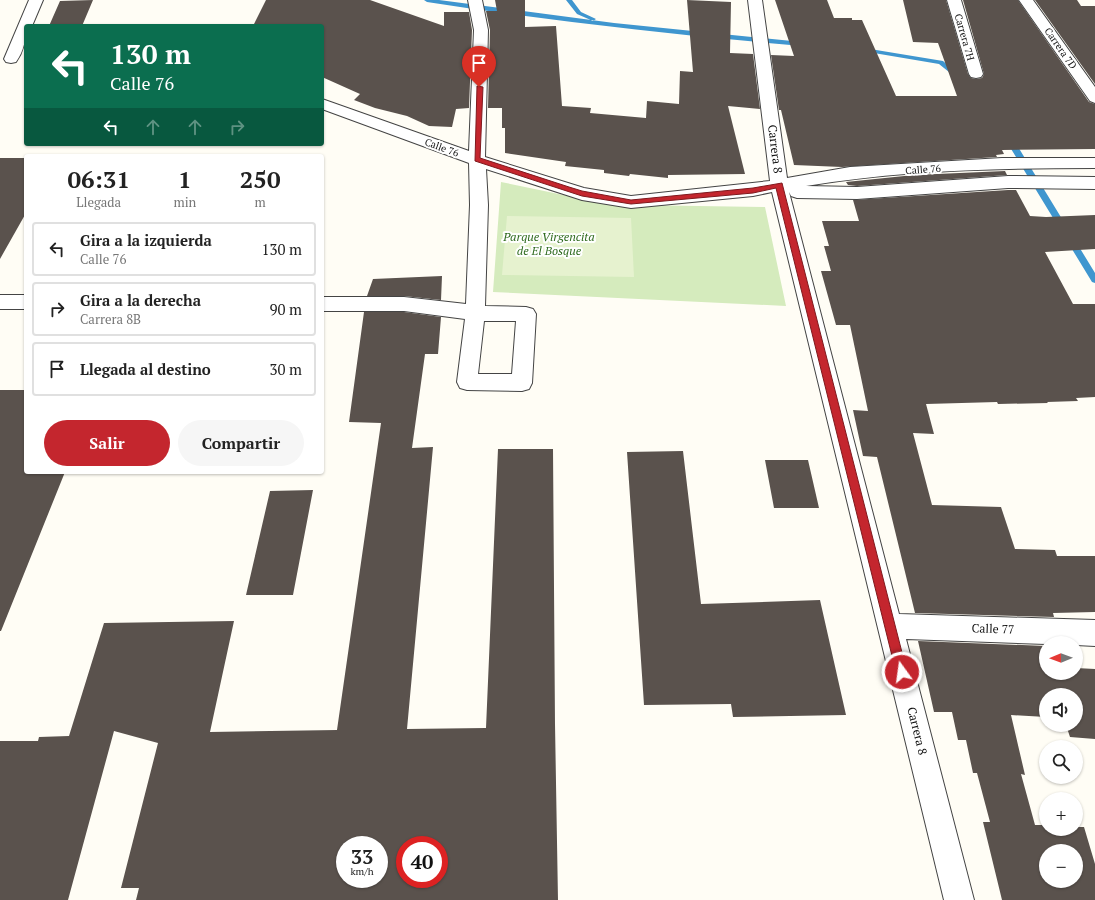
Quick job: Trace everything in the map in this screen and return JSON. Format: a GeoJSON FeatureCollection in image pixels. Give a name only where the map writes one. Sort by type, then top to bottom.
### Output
{"type":"FeatureCollection","features":[{"type":"Feature","properties":{"kind":"street"},"geometry":{"type":"LineString","coordinates":[[26,24],[36,0]]}},
{"type":"Feature","properties":{"kind":"street"},"geometry":{"type":"LineString","coordinates":[[324,304],[404,304],[475,313],[479,205],[477,160],[481,30],[475,0]]}},
{"type":"Feature","properties":{"kind":"street","name":"Carrera 8"},"geometry":{"type":"LineString","coordinates":[[755,0],[780,188],[959,900]]}},
{"type":"Feature","properties":{"kind":"street","name":"Carrera 7H"},"geometry":{"type":"LineString","coordinates":[[954,0],[976,74]]}},
{"type":"Feature","properties":{"kind":"street","name":"Carrera 7D"},"geometry":{"type":"LineString","coordinates":[[1026,0],[1095,98]]}},
{"type":"Feature","properties":{"kind":"street"},"geometry":{"type":"LineString","coordinates":[[12,59],[24,30]]}},
{"type":"Feature","properties":{"kind":"street","name":"Calle 76"},"geometry":{"type":"LineString","coordinates":[[324,105],[477,160],[582,194],[631,202],[780,188],[850,173],[1002,163],[1095,163]]}},
{"type":"Feature","properties":{"kind":"street","name":"Calle 76"},"geometry":{"type":"LineString","coordinates":[[780,188],[857,193],[1008,182],[1095,183]]}},
{"type":"Feature","properties":{"kind":"street"},"geometry":{"type":"LineString","coordinates":[[0,302],[24,302]]}},
{"type":"Feature","properties":{"kind":"street","name":"Calle 77"},"geometry":{"type":"LineString","coordinates":[[890,626],[1095,633]]}},
{"type":"Feature","properties":{"kind":"green space","name":"Parque Virgencita de El Bosque"},"geometry":{"type":"Polygon","coordinates":[[[501,182],[578,198],[631,205],[765,207],[786,306],[493,292],[501,182]]]}},
{"type":"Feature","properties":{"kind":"green space"},"geometry":{"type":"Polygon","coordinates":[[[507,216],[631,218],[634,277],[502,275],[507,216]]]}},
{"type":"Feature","properties":{"kind":"building"},"geometry":{"type":"Polygon","coordinates":[[[93,0],[83,24],[50,24],[60,1],[93,0]]]}},
{"type":"Feature","properties":{"kind":"building"},"geometry":{"type":"Polygon","coordinates":[[[266,0],[370,0],[444,26],[444,12],[469,12],[472,30],[469,108],[456,109],[452,127],[429,126],[407,116],[375,108],[354,100],[360,94],[324,78],[324,24],[254,24],[266,0]]]}},
{"type":"Feature","properties":{"kind":"building"},"geometry":{"type":"Polygon","coordinates":[[[495,0],[525,0],[525,27],[556,26],[562,106],[591,108],[590,113],[646,118],[647,101],[679,104],[680,71],[693,72],[687,0],[731,2],[730,53],[753,54],[760,109],[728,106],[745,174],[668,175],[668,178],[630,174],[629,176],[604,173],[604,170],[565,166],[566,162],[505,153],[505,128],[502,128],[502,108],[488,108],[490,30],[486,11],[497,11],[495,0]]]}},
{"type":"Feature","properties":{"kind":"building"},"geometry":{"type":"Polygon","coordinates":[[[775,0],[827,0],[834,18],[852,18],[852,20],[862,20],[896,96],[957,96],[938,43],[913,42],[903,0],[946,0],[968,74],[971,78],[976,79],[982,78],[984,74],[963,0],[1018,0],[1089,102],[1095,104],[1095,149],[1002,150],[1004,154],[996,155],[997,157],[842,167],[794,165],[781,110],[779,110],[771,55],[794,56],[775,0]]]}},
{"type":"Feature","properties":{"kind":"building"},"geometry":{"type":"Polygon","coordinates":[[[1035,0],[1077,0],[1081,6],[1095,6],[1095,84],[1035,0]]]}},
{"type":"Feature","properties":{"kind":"building"},"geometry":{"type":"Polygon","coordinates":[[[0,158],[24,158],[24,217],[0,259],[0,158]]]}},
{"type":"Feature","properties":{"kind":"building"},"geometry":{"type":"Polygon","coordinates":[[[1005,171],[1007,175],[857,186],[848,185],[846,182],[914,175],[1005,171]]]}},
{"type":"Feature","properties":{"kind":"building"},"geometry":{"type":"Polygon","coordinates":[[[1016,190],[1030,216],[1046,217],[1095,215],[1095,249],[1045,252],[1073,304],[1095,304],[1095,397],[1076,398],[1078,401],[1047,402],[1048,403],[998,404],[997,402],[926,404],[934,434],[913,433],[932,505],[1001,507],[1015,549],[1055,550],[1057,556],[1095,556],[1095,612],[1053,613],[1054,617],[915,613],[877,457],[863,456],[853,410],[868,411],[850,325],[836,325],[821,271],[831,271],[824,246],[829,246],[822,221],[859,221],[853,200],[1016,190]]]}},
{"type":"Feature","properties":{"kind":"building"},"geometry":{"type":"Polygon","coordinates":[[[442,276],[441,300],[404,296],[367,296],[373,279],[442,276]]]}},
{"type":"Feature","properties":{"kind":"building"},"geometry":{"type":"Polygon","coordinates":[[[364,312],[404,312],[441,317],[438,354],[425,354],[412,448],[433,447],[407,729],[486,728],[498,449],[553,449],[558,900],[136,900],[139,888],[121,888],[158,743],[114,731],[68,900],[0,900],[0,741],[38,741],[39,737],[69,736],[104,623],[234,621],[210,732],[337,730],[381,423],[349,422],[364,312]]]}},
{"type":"Feature","properties":{"kind":"building"},"geometry":{"type":"Polygon","coordinates":[[[0,390],[24,390],[24,474],[64,474],[0,631],[0,390]]]}},
{"type":"Feature","properties":{"kind":"building"},"geometry":{"type":"Polygon","coordinates":[[[683,451],[701,604],[820,600],[846,715],[733,717],[731,704],[644,705],[627,452],[683,451]]]}},
{"type":"Feature","properties":{"kind":"building"},"geometry":{"type":"Polygon","coordinates":[[[765,460],[808,460],[819,508],[774,508],[765,460]]]}},
{"type":"Feature","properties":{"kind":"building"},"geometry":{"type":"Polygon","coordinates":[[[313,490],[293,595],[246,595],[270,491],[313,490]]]}},
{"type":"Feature","properties":{"kind":"building"},"geometry":{"type":"Polygon","coordinates":[[[918,641],[1039,646],[1039,680],[1083,680],[1083,668],[1095,669],[1095,739],[1070,737],[1068,732],[1083,732],[1083,688],[1039,688],[1039,717],[1011,715],[1025,775],[1021,774],[1035,825],[1039,825],[1039,836],[1083,836],[1084,827],[1095,864],[1095,900],[1002,900],[983,822],[990,822],[977,773],[973,773],[966,740],[958,740],[952,712],[934,712],[918,641]]]}},
{"type":"Feature","properties":{"kind":"waterway"},"geometry":{"type":"LineString","coordinates":[[427,0],[520,14],[802,44]]}},
{"type":"Feature","properties":{"kind":"waterway"},"geometry":{"type":"LineString","coordinates":[[569,0],[579,13],[593,19]]}},
{"type":"Feature","properties":{"kind":"waterway"},"geometry":{"type":"LineString","coordinates":[[864,50],[941,62],[956,75]]}},
{"type":"Feature","properties":{"kind":"waterway"},"geometry":{"type":"LineString","coordinates":[[1009,139],[1095,280]]}},
{"type":"Feature","properties":{"kind":"route"},"geometry":{"type":"LineString","coordinates":[[479,87],[477,160],[582,194],[631,202],[753,190],[779,185],[902,672]]}}]}
